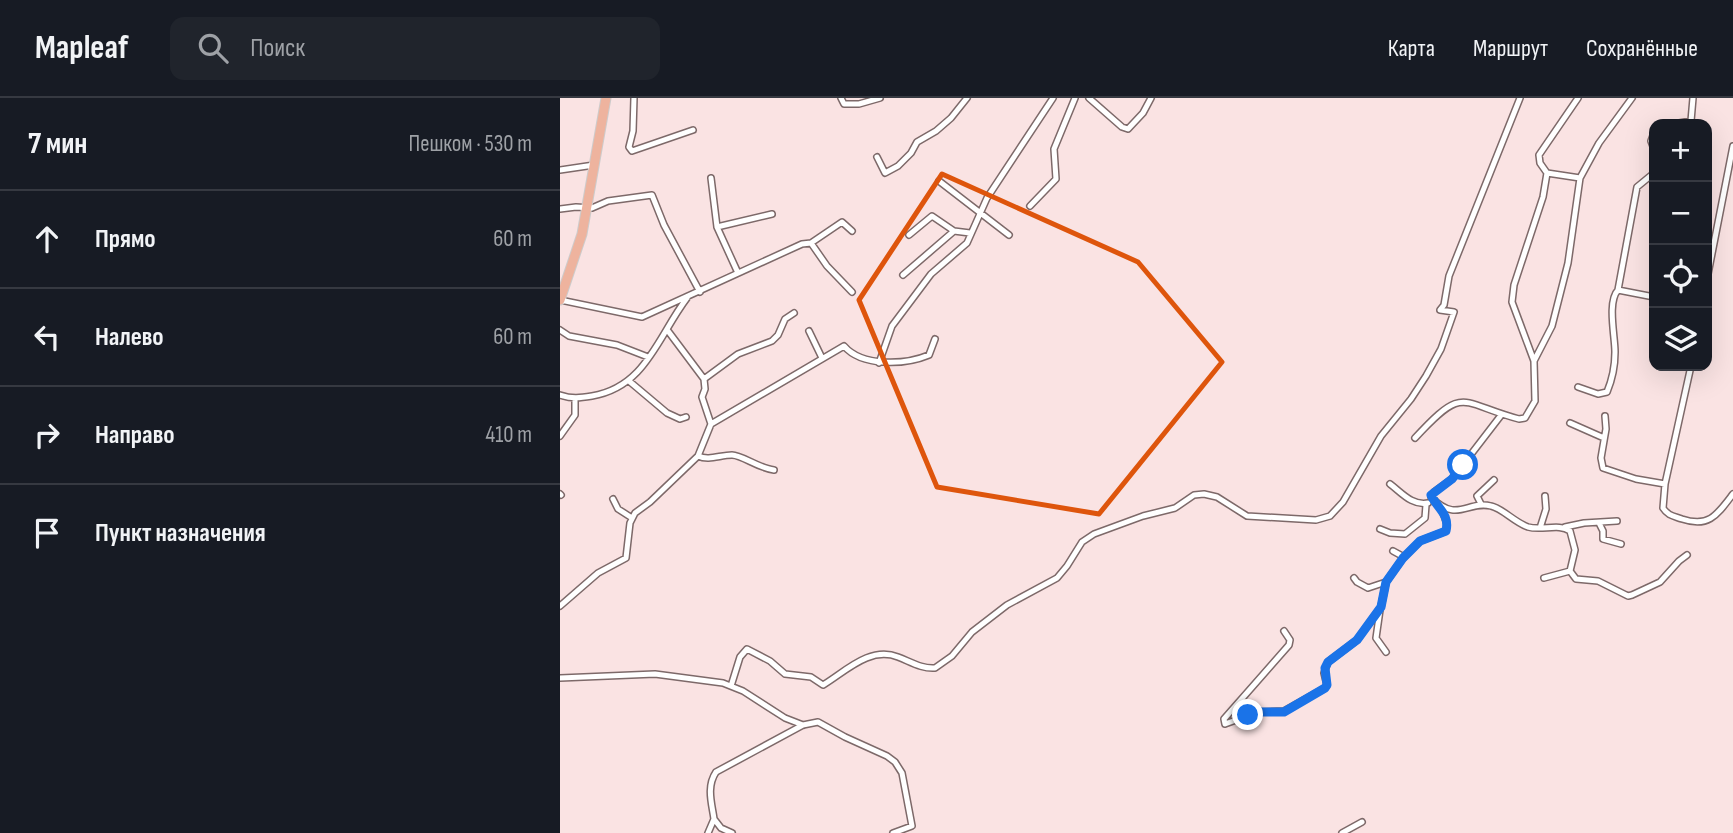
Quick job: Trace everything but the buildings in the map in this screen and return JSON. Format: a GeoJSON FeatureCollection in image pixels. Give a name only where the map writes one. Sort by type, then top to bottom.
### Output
{"type":"FeatureCollection","features":[{"type":"Feature","properties":{"kind":"main road"},"geometry":{"type":"LineString","coordinates":[[560,300],[574,262],[587,209],[606,98]]}},
{"type":"Feature","properties":{"kind":"street"},"geometry":{"type":"LineString","coordinates":[[634,98],[633,131],[629,147],[632,151],[693,130]]}},
{"type":"Feature","properties":{"kind":"street"},"geometry":{"type":"LineString","coordinates":[[841,98],[844,104],[849,105],[880,98]]}},
{"type":"Feature","properties":{"kind":"street"},"geometry":{"type":"LineString","coordinates":[[877,158],[886,173],[892,170],[911,153],[917,142],[951,118],[967,98]]}},
{"type":"Feature","properties":{"kind":"street"},"geometry":{"type":"LineString","coordinates":[[879,363],[892,326],[931,274],[967,243],[980,212],[1053,98]]}},
{"type":"Feature","properties":{"kind":"street"},"geometry":{"type":"LineString","coordinates":[[1030,206],[1056,179],[1054,149],[1076,98]]}},
{"type":"Feature","properties":{"kind":"street"},"geometry":{"type":"LineString","coordinates":[[1089,98],[1122,127],[1128,129],[1143,113],[1151,98]]}},
{"type":"Feature","properties":{"kind":"street"},"geometry":{"type":"LineString","coordinates":[[731,686],[740,657],[747,649],[771,661],[785,674],[817,678],[823,685],[861,660],[877,654],[935,668],[952,656],[972,632],[1007,605],[1057,578],[1082,542],[1090,536],[1143,516],[1175,509],[1194,495],[1210,494],[1247,516],[1316,520],[1330,516],[1343,502],[1381,436],[1411,399],[1441,349],[1454,312],[1440,310],[1444,305],[1449,276],[1520,98]]}},
{"type":"Feature","properties":{"kind":"street"},"geometry":{"type":"LineString","coordinates":[[1415,438],[1435,417],[1455,402],[1478,404],[1520,419],[1530,412],[1535,396],[1534,361],[1512,302],[1514,285],[1543,197],[1547,173],[1540,163],[1539,155],[1578,98]]}},
{"type":"Feature","properties":{"kind":"street"},"geometry":{"type":"LineString","coordinates":[[1534,361],[1552,326],[1568,263],[1580,178],[1599,143],[1632,98]]}},
{"type":"Feature","properties":{"kind":"street"},"geometry":{"type":"LineString","coordinates":[[1691,119],[1693,98]]}},
{"type":"Feature","properties":{"kind":"street"},"geometry":{"type":"LineString","coordinates":[[1712,253],[1733,146]]}},
{"type":"Feature","properties":{"kind":"street"},"geometry":{"type":"LineString","coordinates":[[560,170],[594,164]]}},
{"type":"Feature","properties":{"kind":"street"},"geometry":{"type":"LineString","coordinates":[[1547,173],[1580,178]]}},
{"type":"Feature","properties":{"kind":"street"},"geometry":{"type":"LineString","coordinates":[[1578,387],[1598,394],[1607,392],[1609,387],[1615,354],[1615,292],[1637,187],[1649,177]]}},
{"type":"Feature","properties":{"kind":"street"},"geometry":{"type":"LineString","coordinates":[[711,178],[717,227],[738,273]]}},
{"type":"Feature","properties":{"kind":"street"},"geometry":{"type":"LineString","coordinates":[[939,181],[1009,234]]}},
{"type":"Feature","properties":{"kind":"street"},"geometry":{"type":"LineString","coordinates":[[560,209],[587,209],[608,201],[652,195],[664,225],[700,292]]}},
{"type":"Feature","properties":{"kind":"street"},"geometry":{"type":"LineString","coordinates":[[717,227],[772,214]]}},
{"type":"Feature","properties":{"kind":"street"},"geometry":{"type":"LineString","coordinates":[[909,235],[932,216],[954,231],[970,233]]}},
{"type":"Feature","properties":{"kind":"street"},"geometry":{"type":"LineString","coordinates":[[560,300],[642,317],[802,244],[811,243],[842,222],[852,231]]}},
{"type":"Feature","properties":{"kind":"street"},"geometry":{"type":"LineString","coordinates":[[904,275],[954,231]]}},
{"type":"Feature","properties":{"kind":"street"},"geometry":{"type":"LineString","coordinates":[[811,243],[827,266],[852,292]]}},
{"type":"Feature","properties":{"kind":"street"},"geometry":{"type":"LineString","coordinates":[[1615,292],[1649,296]]}},
{"type":"Feature","properties":{"kind":"street"},"geometry":{"type":"LineString","coordinates":[[560,394],[575,399],[607,392],[629,381],[668,331],[672,320],[688,297]]}},
{"type":"Feature","properties":{"kind":"street"},"geometry":{"type":"LineString","coordinates":[[704,379],[738,354],[772,341],[778,335],[785,319],[794,313]]}},
{"type":"Feature","properties":{"kind":"street"},"geometry":{"type":"LineString","coordinates":[[560,330],[569,336],[617,345],[648,357]]}},
{"type":"Feature","properties":{"kind":"street"},"geometry":{"type":"LineString","coordinates":[[668,331],[704,379],[702,397],[711,424]]}},
{"type":"Feature","properties":{"kind":"street"},"geometry":{"type":"LineString","coordinates":[[809,331],[822,358]]}},
{"type":"Feature","properties":{"kind":"street"},"geometry":{"type":"LineString","coordinates":[[560,606],[598,573],[626,558],[632,518],[698,456],[711,424],[844,346],[854,354],[879,363],[929,355],[935,339]]}},
{"type":"Feature","properties":{"kind":"street"},"geometry":{"type":"LineString","coordinates":[[1689,371],[1665,484],[1662,505],[1666,517],[1703,523],[1714,516],[1733,494]]}},
{"type":"Feature","properties":{"kind":"street"},"geometry":{"type":"LineString","coordinates":[[629,381],[667,413],[680,419],[686,417]]}},
{"type":"Feature","properties":{"kind":"street"},"geometry":{"type":"LineString","coordinates":[[560,436],[575,415],[575,399]]}},
{"type":"Feature","properties":{"kind":"street"},"geometry":{"type":"LineString","coordinates":[[1380,530],[1405,534],[1424,517],[1426,505],[1434,492],[1452,479],[1502,414]]}},
{"type":"Feature","properties":{"kind":"street"},"geometry":{"type":"LineString","coordinates":[[1605,416],[1601,458],[1603,468],[1636,479],[1665,484]]}},
{"type":"Feature","properties":{"kind":"street"},"geometry":{"type":"LineString","coordinates":[[1570,423],[1604,438]]}},
{"type":"Feature","properties":{"kind":"street"},"geometry":{"type":"LineString","coordinates":[[698,456],[737,456],[760,468],[774,470]]}},
{"type":"Feature","properties":{"kind":"street"},"geometry":{"type":"LineString","coordinates":[[1481,505],[1477,496],[1494,480]]}},
{"type":"Feature","properties":{"kind":"street"},"geometry":{"type":"LineString","coordinates":[[1390,484],[1403,497],[1426,505]]}},
{"type":"Feature","properties":{"kind":"street"},"geometry":{"type":"LineString","coordinates":[[1540,528],[1546,509],[1545,496]]}},
{"type":"Feature","properties":{"kind":"street"},"geometry":{"type":"LineString","coordinates":[[1386,652],[1376,638],[1386,582],[1404,556],[1420,541],[1446,531],[1447,524],[1441,507],[1431,497]]}},
{"type":"Feature","properties":{"kind":"street"},"geometry":{"type":"LineString","coordinates":[[613,499],[618,509],[632,518]]}},
{"type":"Feature","properties":{"kind":"street"},"geometry":{"type":"LineString","coordinates":[[1441,507],[1451,510],[1465,510],[1481,505],[1496,507],[1513,521],[1540,528],[1617,521]]}},
{"type":"Feature","properties":{"kind":"street"},"geometry":{"type":"LineString","coordinates":[[1599,523],[1603,539],[1621,544]]}},
{"type":"Feature","properties":{"kind":"street"},"geometry":{"type":"LineString","coordinates":[[1565,527],[1572,535],[1576,579],[1598,581],[1628,596],[1660,582],[1687,555]]}},
{"type":"Feature","properties":{"kind":"street"},"geometry":{"type":"LineString","coordinates":[[1393,551],[1404,556]]}},
{"type":"Feature","properties":{"kind":"street"},"geometry":{"type":"LineString","coordinates":[[1544,578],[1574,571]]}},
{"type":"Feature","properties":{"kind":"street"},"geometry":{"type":"LineString","coordinates":[[1354,578],[1368,588],[1386,582]]}},
{"type":"Feature","properties":{"kind":"street"},"geometry":{"type":"LineString","coordinates":[[1284,631],[1290,640],[1289,645],[1224,719],[1225,724],[1258,712],[1284,712],[1325,688],[1325,668],[1328,662],[1357,640],[1381,607]]}},
{"type":"Feature","properties":{"kind":"street"},"geometry":{"type":"LineString","coordinates":[[560,678],[662,674],[723,682],[785,718],[803,725]]}},
{"type":"Feature","properties":{"kind":"street"},"geometry":{"type":"LineString","coordinates":[[732,833],[721,828],[714,820],[710,804],[711,781],[716,772],[803,725],[814,722],[824,724],[838,734],[877,750],[895,762],[902,773],[912,826],[893,833]]}},
{"type":"Feature","properties":{"kind":"street"},"geometry":{"type":"LineString","coordinates":[[708,833],[714,820]]}},
{"type":"Feature","properties":{"kind":"street"},"geometry":{"type":"LineString","coordinates":[[1342,833],[1362,822]]}},
{"type":"Feature","properties":{"kind":"highlighted area"},"geometry":{"type":"Polygon","coordinates":[[[942,174],[1138,262],[1222,362],[1099,514],[937,487],[859,300],[942,174]]]}},
{"type":"Feature","properties":{"kind":"route"},"geometry":{"type":"LineString","coordinates":[[1248,715],[1258,712],[1284,712],[1325,688],[1327,685],[1324,673],[1328,662],[1357,640],[1381,607],[1386,582],[1403,558],[1420,541],[1442,535],[1446,531],[1446,517],[1431,495],[1452,479],[1463,465]]}}]}
